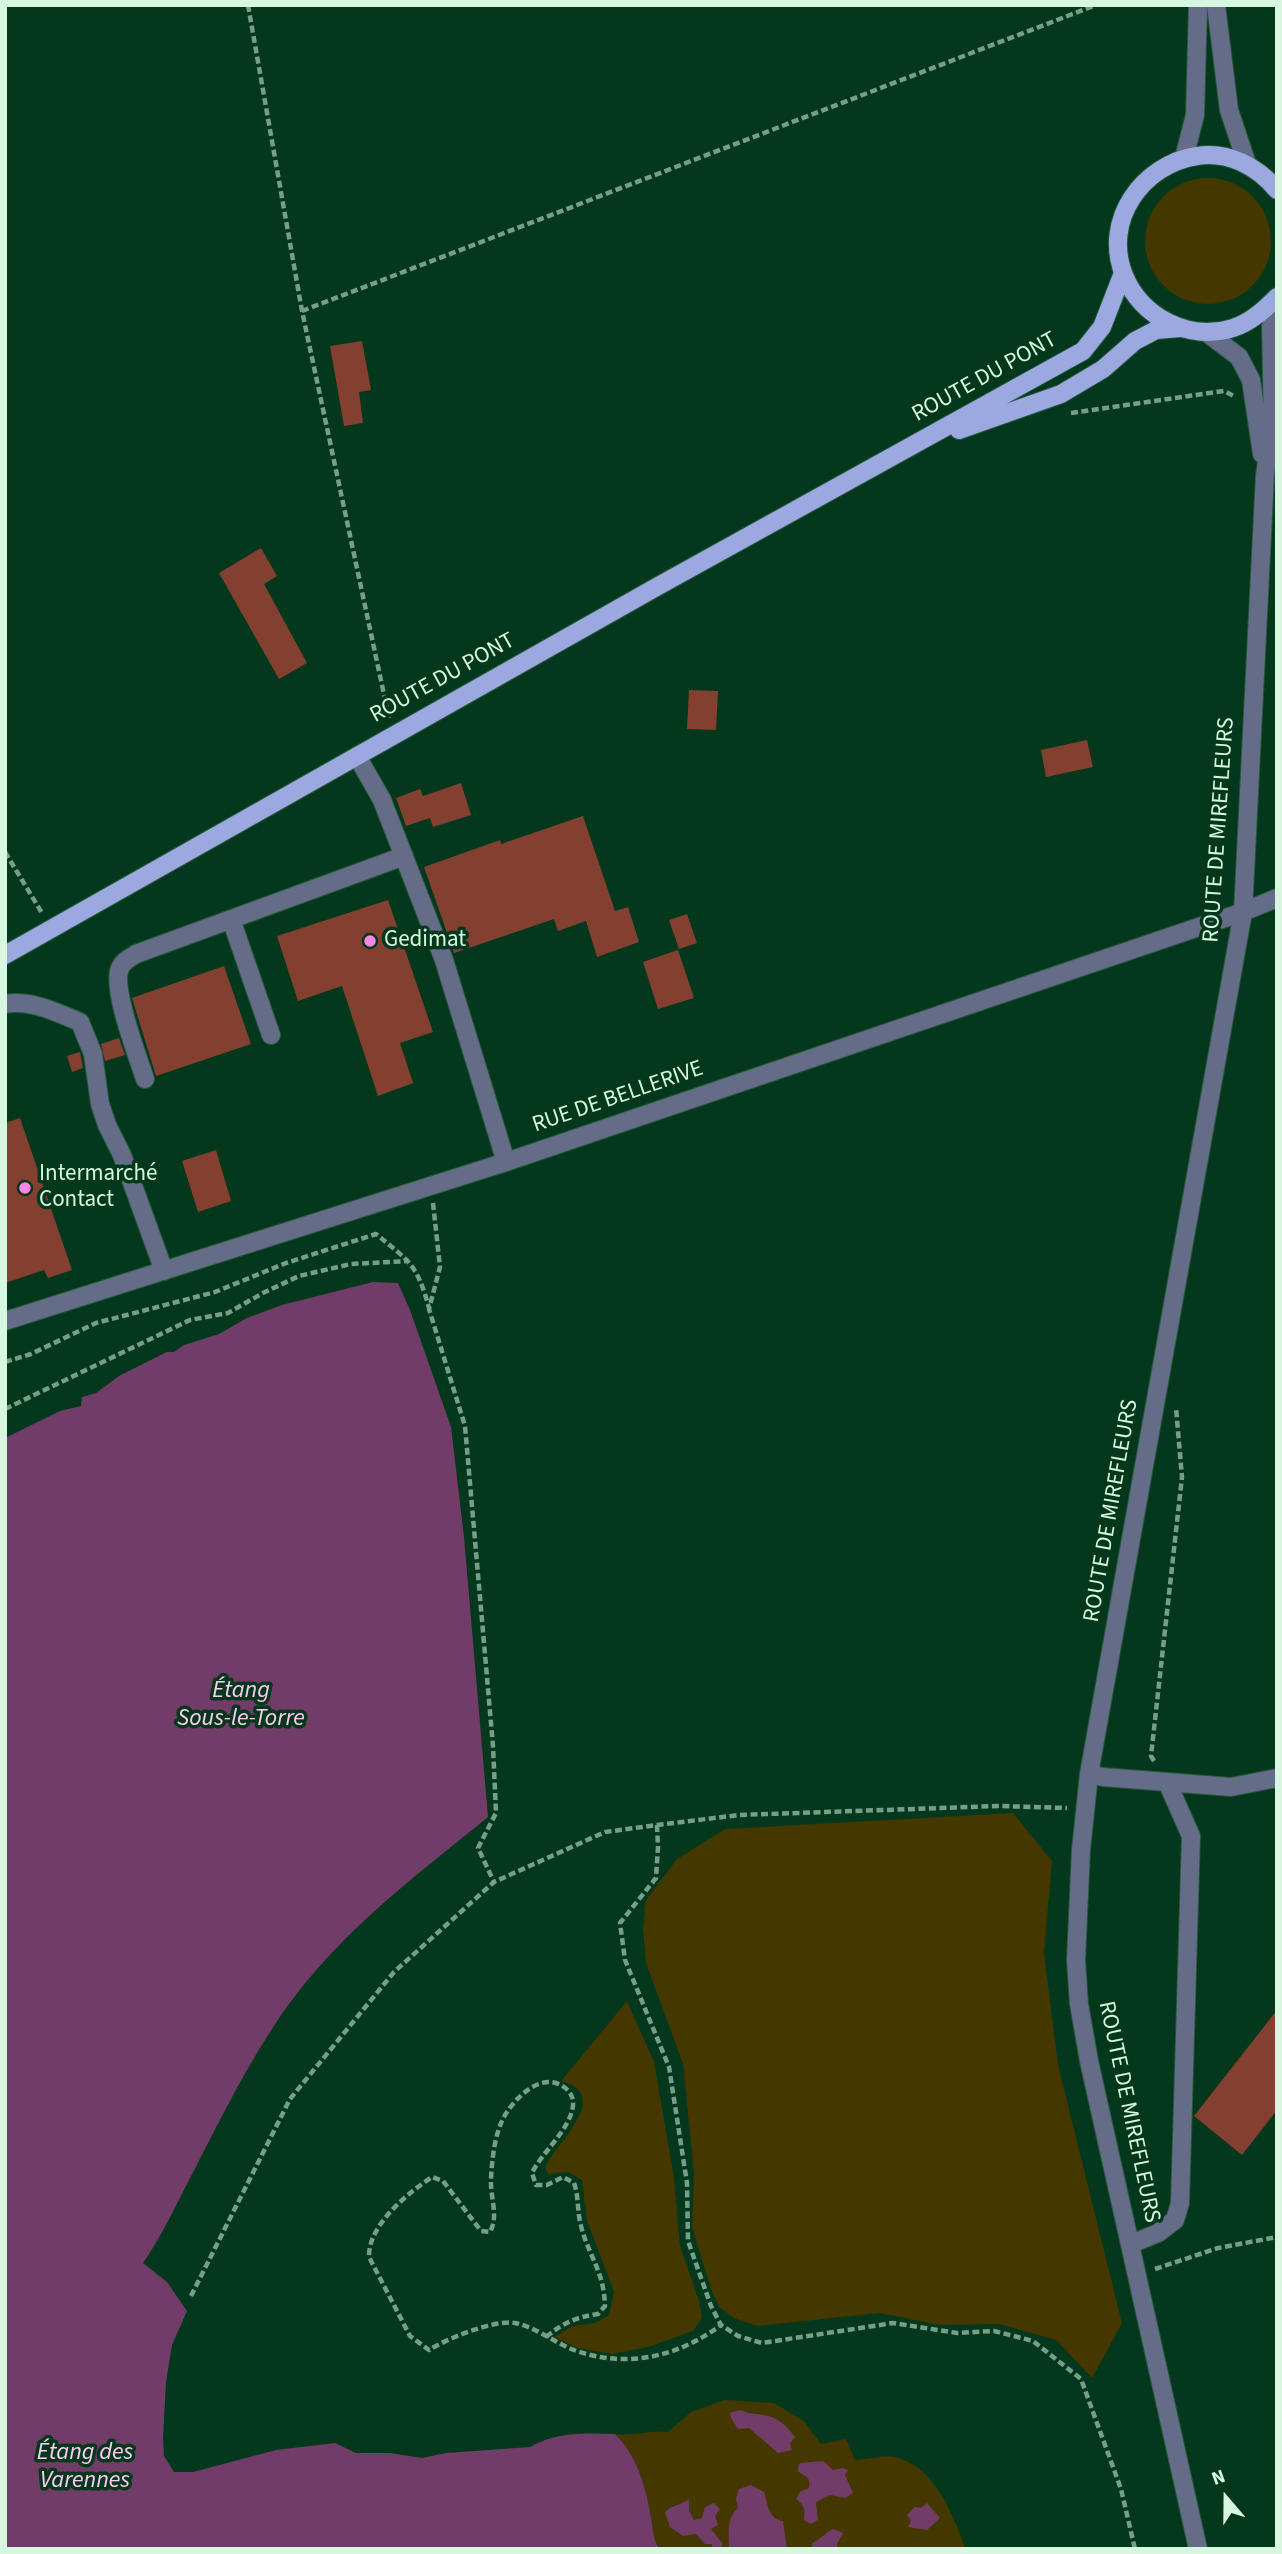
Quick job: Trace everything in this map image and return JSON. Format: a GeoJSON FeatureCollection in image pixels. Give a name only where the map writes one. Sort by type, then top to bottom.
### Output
{"type":"FeatureCollection","features":[{"type":"Feature","properties":{"kind":"main road"},"geometry":{"type":"LineString","coordinates":[[1277,190],[1267,178],[1247,164],[1216,156],[1184,158],[1157,170],[1136,190],[1123,216],[1118,245],[1123,273],[1136,297],[1155,316],[1180,328],[1206,332],[1233,328],[1257,316],[1277,298]]}},
{"type":"Feature","properties":{"kind":"main road","name":"ROUTE DU PONT"},"geometry":{"type":"LineString","coordinates":[[5,955],[1083,351],[1102,327],[1123,273]]}},
{"type":"Feature","properties":{"kind":"main road","name":"ROUTE DU PONT"},"geometry":{"type":"LineString","coordinates":[[906,449],[1061,394],[1103,369],[1135,341],[1156,330],[1180,328]]}},
{"type":"Feature","properties":{"kind":"street"},"geometry":{"type":"LineString","coordinates":[[1184,158],[1195,115],[1198,5]]}},
{"type":"Feature","properties":{"kind":"street"},"geometry":{"type":"LineString","coordinates":[[1216,5],[1229,110],[1247,164]]}},
{"type":"Feature","properties":{"kind":"street","name":"ROUTE DE MIREFLEURS"},"geometry":{"type":"LineString","coordinates":[[1198,2549],[1088,2061],[1079,2004],[1076,1912],[1089,1774],[1243,912],[1265,475],[1273,422],[1271,326],[1277,298]]}},
{"type":"Feature","properties":{"kind":"street","name":"ROUTE DE MIREFLEURS"},"geometry":{"type":"LineString","coordinates":[[1206,332],[1239,357],[1251,380],[1265,475]]}},
{"type":"Feature","properties":{"kind":"street"},"geometry":{"type":"LineString","coordinates":[[357,756],[382,800],[462,1014],[506,1162]]}},
{"type":"Feature","properties":{"kind":"street"},"geometry":{"type":"LineString","coordinates":[[145,1079],[122,1007],[118,969],[124,961],[136,954],[404,856]]}},
{"type":"Feature","properties":{"kind":"street","name":"RUE DE BELLERIVE"},"geometry":{"type":"LineString","coordinates":[[5,1321],[506,1162],[1243,912],[1277,898]]}},
{"type":"Feature","properties":{"kind":"street"},"geometry":{"type":"LineString","coordinates":[[231,919],[271,1035]]}},
{"type":"Feature","properties":{"kind":"street"},"geometry":{"type":"LineString","coordinates":[[5,1004],[16,1002],[50,1010],[80,1022],[93,1054],[100,1104],[107,1125],[122,1155],[164,1271]]}},
{"type":"Feature","properties":{"kind":"street"},"geometry":{"type":"LineString","coordinates":[[1089,1774],[1231,1787],[1277,1778]]}},
{"type":"Feature","properties":{"kind":"street"},"geometry":{"type":"LineString","coordinates":[[1131,2244],[1158,2233],[1175,2220],[1180,2203],[1191,1836],[1167,1782]]}},
{"type":"Feature","properties":{"kind":"path"},"geometry":{"type":"LineString","coordinates":[[248,5],[302,311],[393,736]]}},
{"type":"Feature","properties":{"kind":"path"},"geometry":{"type":"LineString","coordinates":[[302,311],[1096,5]]}},
{"type":"Feature","properties":{"kind":"path"},"geometry":{"type":"LineString","coordinates":[[1064,414],[1224,391],[1236,397],[1240,403]]}},
{"type":"Feature","properties":{"kind":"path"},"geometry":{"type":"LineString","coordinates":[[5,852],[51,929]]}},
{"type":"Feature","properties":{"kind":"path"},"geometry":{"type":"LineString","coordinates":[[429,1309],[440,1267],[432,1185]]}},
{"type":"Feature","properties":{"kind":"path"},"geometry":{"type":"LineString","coordinates":[[5,1362],[31,1354],[96,1323],[215,1293],[286,1263],[376,1234],[409,1261],[421,1278],[465,1426],[493,1746],[496,1812],[478,1848],[494,1882]]}},
{"type":"Feature","properties":{"kind":"path"},"geometry":{"type":"LineString","coordinates":[[5,1409],[190,1320],[229,1313],[299,1276],[351,1264],[409,1261]]}},
{"type":"Feature","properties":{"kind":"path"},"geometry":{"type":"LineString","coordinates":[[1167,1782],[1151,1756],[1182,1477],[1175,1403]]}},
{"type":"Feature","properties":{"kind":"path"},"geometry":{"type":"LineString","coordinates":[[191,2296],[290,2099],[394,1972],[494,1882],[605,1832],[739,1815],[999,1806],[1086,1811]]}},
{"type":"Feature","properties":{"kind":"path"},"geometry":{"type":"LineString","coordinates":[[657,1825],[659,1847],[656,1878],[620,1923],[621,1935],[625,1960],[669,2067],[687,2183],[688,2241],[710,2306],[721,2325],[738,2336],[762,2343],[893,2323],[957,2333],[994,2331],[1033,2341],[1081,2379],[1121,2489],[1135,2549]]}},
{"type":"Feature","properties":{"kind":"path"},"geometry":{"type":"LineString","coordinates":[[546,2337],[560,2325],[577,2317],[598,2314],[605,2306],[600,2271],[581,2228],[579,2198],[574,2183],[563,2177],[547,2185],[536,2185],[532,2173],[538,2159],[551,2146],[564,2126],[573,2105],[571,2092],[562,2085],[549,2081],[536,2084],[520,2097],[507,2112],[498,2131],[491,2181],[495,2223],[490,2232],[481,2231],[443,2181],[432,2177],[408,2193],[382,2223],[369,2245],[369,2257],[410,2336],[429,2350],[465,2332],[514,2323],[574,2350],[607,2359],[641,2358],[671,2353],[701,2340],[721,2325]]}},
{"type":"Feature","properties":{"kind":"path"},"geometry":{"type":"LineString","coordinates":[[1138,2275],[1218,2248],[1277,2237]]}},
{"type":"Feature","properties":{"kind":"shaded area"},"geometry":{"type":"Polygon","coordinates":[[[1208,178],[1232,182],[1253,196],[1267,217],[1271,241],[1267,265],[1253,286],[1232,300],[1208,304],[1184,300],[1163,286],[1149,265],[1145,241],[1149,217],[1163,196],[1184,182],[1208,178]]]}},
{"type":"Feature","properties":{"kind":"shaded area"},"geometry":{"type":"Polygon","coordinates":[[[1013,1813],[1052,1861],[1044,1953],[1058,2065],[1122,2323],[1092,2378],[1056,2340],[999,2324],[939,2325],[880,2313],[757,2326],[734,2318],[719,2307],[692,2227],[694,2173],[683,2064],[646,1963],[643,1928],[646,1900],[677,1859],[725,1829],[1013,1813]]]}},
{"type":"Feature","properties":{"kind":"shaded area"},"geometry":{"type":"Polygon","coordinates":[[[627,2001],[654,2062],[674,2177],[680,2246],[702,2318],[693,2331],[648,2347],[612,2354],[578,2348],[554,2337],[572,2326],[595,2323],[609,2315],[614,2292],[587,2221],[582,2180],[568,2172],[548,2174],[545,2167],[577,2120],[582,2108],[582,2097],[576,2088],[561,2081],[627,2001]]]}},
{"type":"Feature","properties":{"kind":"shaded area"},"geometry":{"type":"Polygon","coordinates":[[[725,2400],[774,2403],[804,2421],[821,2444],[846,2439],[855,2460],[889,2456],[913,2464],[934,2484],[942,2496],[966,2549],[659,2549],[642,2480],[629,2451],[615,2434],[668,2432],[691,2412],[725,2400]]]}},
{"type":"Feature","properties":{"kind":"water","name":"Étang Sous-le-Torre"},"geometry":{"type":"Polygon","coordinates":[[[373,1282],[398,1283],[451,1427],[464,1537],[488,1817],[371,1914],[318,1968],[294,1997],[249,2067],[166,2225],[143,2263],[167,2282],[187,2311],[172,2345],[166,2382],[164,2456],[174,2472],[193,2472],[276,2450],[335,2443],[356,2453],[390,2453],[422,2458],[446,2453],[530,2447],[550,2438],[571,2434],[615,2434],[629,2451],[642,2480],[659,2549],[5,2549],[5,1438],[60,1411],[81,1406],[82,1397],[96,1393],[119,1376],[167,1352],[174,1352],[184,1345],[219,1334],[247,1318],[282,1305],[373,1282]]]}},
{"type":"Feature","properties":{"kind":"water"},"geometry":{"type":"Polygon","coordinates":[[[741,2410],[768,2416],[782,2423],[795,2437],[790,2443],[792,2450],[778,2453],[749,2428],[738,2429],[730,2413],[741,2410]]]}},
{"type":"Feature","properties":{"kind":"water"},"geometry":{"type":"Polygon","coordinates":[[[823,2461],[833,2470],[848,2470],[845,2475],[853,2493],[845,2498],[830,2495],[816,2502],[818,2520],[811,2524],[804,2520],[804,2508],[796,2499],[800,2492],[809,2488],[809,2481],[798,2471],[798,2467],[800,2463],[823,2461]]]}},
{"type":"Feature","properties":{"kind":"water"},"geometry":{"type":"Polygon","coordinates":[[[751,2485],[764,2492],[771,2514],[783,2521],[787,2549],[729,2549],[730,2522],[738,2508],[736,2499],[739,2489],[751,2485]]]}},
{"type":"Feature","properties":{"kind":"water"},"geometry":{"type":"Polygon","coordinates":[[[689,2499],[689,2511],[694,2520],[702,2518],[705,2507],[714,2503],[720,2509],[715,2516],[718,2525],[711,2529],[723,2544],[720,2549],[712,2549],[712,2544],[705,2544],[696,2534],[683,2536],[670,2527],[665,2512],[689,2499]]]}},
{"type":"Feature","properties":{"kind":"water"},"geometry":{"type":"Polygon","coordinates":[[[927,2503],[940,2518],[927,2530],[908,2527],[911,2521],[907,2515],[915,2507],[921,2508],[927,2503]]]}},
{"type":"Feature","properties":{"kind":"water"},"geometry":{"type":"Polygon","coordinates":[[[833,2529],[843,2533],[837,2544],[838,2549],[812,2549],[812,2543],[833,2529]]]}},
{"type":"Feature","properties":{"kind":"building"},"geometry":{"type":"Polygon","coordinates":[[[362,341],[371,390],[359,392],[363,423],[344,426],[330,346],[362,341]]]}},
{"type":"Feature","properties":{"kind":"building"},"geometry":{"type":"Polygon","coordinates":[[[261,548],[277,576],[264,584],[307,663],[279,679],[219,573],[261,548]]]}},
{"type":"Feature","properties":{"kind":"building"},"geometry":{"type":"Polygon","coordinates":[[[689,690],[718,691],[716,730],[687,729],[689,690]]]}},
{"type":"Feature","properties":{"kind":"building"},"geometry":{"type":"Polygon","coordinates":[[[1087,740],[1093,767],[1046,777],[1041,750],[1087,740]]]}},
{"type":"Feature","properties":{"kind":"building"},"geometry":{"type":"Polygon","coordinates":[[[461,783],[471,815],[433,827],[430,818],[406,826],[396,798],[420,789],[423,796],[461,783]]]}},
{"type":"Feature","properties":{"kind":"building"},"geometry":{"type":"Polygon","coordinates":[[[583,816],[615,911],[628,907],[639,942],[597,957],[586,921],[558,931],[554,919],[454,953],[424,867],[500,840],[501,844],[583,816]]]}},
{"type":"Feature","properties":{"kind":"building"},"geometry":{"type":"Polygon","coordinates":[[[388,900],[433,1032],[400,1043],[413,1083],[378,1096],[342,986],[298,1001],[277,936],[388,900]]]}},
{"type":"Feature","properties":{"kind":"building"},"geometry":{"type":"Polygon","coordinates":[[[687,914],[697,943],[679,949],[669,920],[687,914]]]}},
{"type":"Feature","properties":{"kind":"building"},"geometry":{"type":"Polygon","coordinates":[[[678,950],[694,998],[658,1009],[643,962],[678,950]]]}},
{"type":"Feature","properties":{"kind":"building"},"geometry":{"type":"Polygon","coordinates":[[[224,966],[251,1044],[156,1076],[132,998],[224,966]]]}},
{"type":"Feature","properties":{"kind":"building"},"geometry":{"type":"Polygon","coordinates":[[[119,1038],[125,1055],[105,1061],[101,1044],[119,1038]]]}},
{"type":"Feature","properties":{"kind":"building"},"geometry":{"type":"Polygon","coordinates":[[[80,1052],[83,1068],[72,1072],[67,1056],[80,1052]]]}},
{"type":"Feature","properties":{"kind":"building","name":"Intermarché Contact"},"geometry":{"type":"Polygon","coordinates":[[[20,1118],[72,1270],[48,1278],[44,1270],[5,1283],[5,1123],[20,1118]]]}},
{"type":"Feature","properties":{"kind":"building"},"geometry":{"type":"Polygon","coordinates":[[[216,1150],[231,1201],[198,1212],[182,1161],[216,1150]]]}},
{"type":"Feature","properties":{"kind":"building"},"geometry":{"type":"Polygon","coordinates":[[[1277,2010],[1277,2110],[1242,2155],[1194,2116],[1277,2010]]]}},
{"type":"Feature","properties":{"kind":"place","name":"Gedimat"},"geometry":{"type":"Point","coordinates":[370,941]}},
{"type":"Feature","properties":{"kind":"place","name":"Intermarché Contact"},"geometry":{"type":"Point","coordinates":[25,1188]}},
{"type":"Feature","properties":{"kind":"water label","name":"Étang des Varennes"},"geometry":{"type":"Point","coordinates":[85,2468]}}]}
